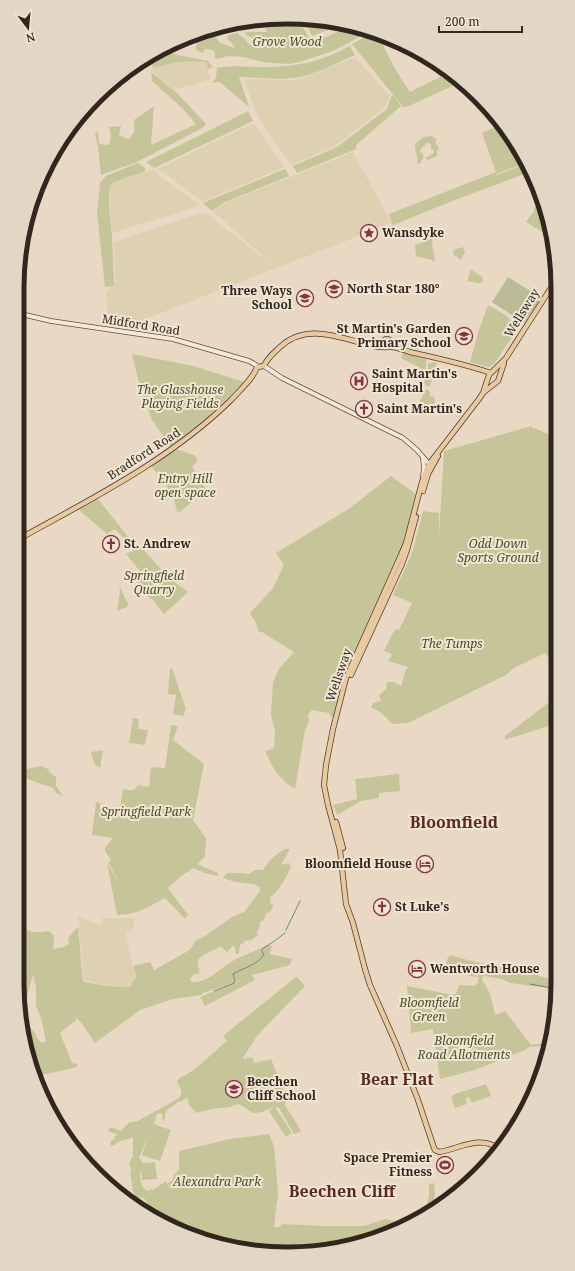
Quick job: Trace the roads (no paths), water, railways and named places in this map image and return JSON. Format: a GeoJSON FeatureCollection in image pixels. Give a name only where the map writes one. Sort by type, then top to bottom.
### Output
{"type":"FeatureCollection","features":[{"type":"Feature","properties":{"kind":"main road","name":"Wellsway"},"geometry":{"type":"LineString","coordinates":[[483,393],[488,379],[506,358],[551,288]]}},
{"type":"Feature","properties":{"kind":"main road","name":"Midford Road"},"geometry":{"type":"LineString","coordinates":[[24,315],[51,321],[173,339],[249,361],[256,364],[258,367]]}},
{"type":"Feature","properties":{"kind":"main road"},"geometry":{"type":"LineString","coordinates":[[264,366],[268,358],[283,344],[296,336],[318,333],[377,347],[395,347],[405,351],[496,373],[499,376]]}},
{"type":"Feature","properties":{"kind":"main road"},"geometry":{"type":"LineString","coordinates":[[367,344],[376,344],[389,339],[405,351]]}},
{"type":"Feature","properties":{"kind":"main road"},"geometry":{"type":"LineString","coordinates":[[384,341],[384,346],[388,347]]}},
{"type":"Feature","properties":{"kind":"main road"},"geometry":{"type":"LineString","coordinates":[[388,347],[391,346],[391,342]]}},
{"type":"Feature","properties":{"kind":"main road","name":"Wellsway"},"geometry":{"type":"LineString","coordinates":[[397,571],[422,482],[430,465],[483,393],[498,381],[506,358]]}},
{"type":"Feature","properties":{"kind":"main road"},"geometry":{"type":"LineString","coordinates":[[258,367],[264,366],[282,378],[398,435],[410,444],[430,465]]}},
{"type":"Feature","properties":{"kind":"main road","name":"Bradford Road"},"geometry":{"type":"LineString","coordinates":[[24,536],[116,485],[181,442],[228,402],[254,374],[258,367]]}},
{"type":"Feature","properties":{"kind":"main road"},"geometry":{"type":"LineString","coordinates":[[476,369],[490,382],[495,383]]}},
{"type":"Feature","properties":{"kind":"main road"},"geometry":{"type":"LineString","coordinates":[[422,456],[424,468],[422,482]]}},
{"type":"Feature","properties":{"kind":"main road","name":"Wellsway"},"geometry":{"type":"LineString","coordinates":[[430,465],[407,550],[346,678],[333,729],[324,775],[325,791],[340,850],[348,902],[363,965],[424,1115],[435,1150],[442,1152],[469,1143],[478,1142],[492,1144],[495,1146]]}},
{"type":"Feature","properties":{"kind":"waterway"},"geometry":{"type":"LineString","coordinates":[[286,930],[300,901]]}},
{"type":"Feature","properties":{"kind":"waterway"},"geometry":{"type":"LineString","coordinates":[[214,991],[234,983],[235,981],[233,974],[259,961],[264,954],[262,949],[285,933]]}},
{"type":"Feature","properties":{"kind":"waterway"},"geometry":{"type":"LineString","coordinates":[[530,984],[551,988]]}},
{"type":"Feature","properties":{"kind":"place","name":"Wansdyke"},"geometry":{"type":"Point","coordinates":[369,233]}},
{"type":"Feature","properties":{"kind":"place","name":"North Star 180°"},"geometry":{"type":"Point","coordinates":[334,289]}},
{"type":"Feature","properties":{"kind":"place","name":"Three Ways School"},"geometry":{"type":"Point","coordinates":[305,298]}},
{"type":"Feature","properties":{"kind":"place","name":"St Martin's Garden Primary School"},"geometry":{"type":"Point","coordinates":[464,336]}},
{"type":"Feature","properties":{"kind":"place","name":"Saint Martin's Hospital"},"geometry":{"type":"Point","coordinates":[359,381]}},
{"type":"Feature","properties":{"kind":"place","name":"Saint Martin's"},"geometry":{"type":"Point","coordinates":[364,409]}},
{"type":"Feature","properties":{"kind":"place","name":"St. Andrew"},"geometry":{"type":"Point","coordinates":[111,544]}},
{"type":"Feature","properties":{"kind":"place","name":"Bloomfield House"},"geometry":{"type":"Point","coordinates":[425,864]}},
{"type":"Feature","properties":{"kind":"place","name":"St Luke's"},"geometry":{"type":"Point","coordinates":[382,907]}},
{"type":"Feature","properties":{"kind":"place","name":"Wentworth House"},"geometry":{"type":"Point","coordinates":[417,969]}},
{"type":"Feature","properties":{"kind":"place","name":"Beechen Cliff School"},"geometry":{"type":"Point","coordinates":[234,1089]}},
{"type":"Feature","properties":{"kind":"place","name":"Space Premier Fitness"},"geometry":{"type":"Point","coordinates":[445,1165]}},
{"type":"Feature","properties":{"kind":"district","name":"Bloomfield"},"geometry":{"type":"Point","coordinates":[454,822]}},
{"type":"Feature","properties":{"kind":"district","name":"Bear Flat"},"geometry":{"type":"Point","coordinates":[397,1079]}},
{"type":"Feature","properties":{"kind":"district","name":"Beechen Cliff"},"geometry":{"type":"Point","coordinates":[342,1191]}},
{"type":"Feature","properties":{"kind":"park label","name":"Grove Wood"},"geometry":{"type":"Point","coordinates":[287,42]}},
{"type":"Feature","properties":{"kind":"park label","name":"The Glasshouse Playing Fields"},"geometry":{"type":"Point","coordinates":[180,397]}},
{"type":"Feature","properties":{"kind":"park label","name":"Entry Hill open space"},"geometry":{"type":"Point","coordinates":[185,486]}},
{"type":"Feature","properties":{"kind":"park label","name":"Odd Down Sports Ground"},"geometry":{"type":"Point","coordinates":[498,551]}},
{"type":"Feature","properties":{"kind":"park label","name":"Springfield Quarry"},"geometry":{"type":"Point","coordinates":[154,583]}},
{"type":"Feature","properties":{"kind":"park label","name":"The Tumps"},"geometry":{"type":"Point","coordinates":[452,644]}},
{"type":"Feature","properties":{"kind":"park label","name":"Springfield Park"},"geometry":{"type":"Point","coordinates":[146,812]}},
{"type":"Feature","properties":{"kind":"park label","name":"Bloomfield Green"},"geometry":{"type":"Point","coordinates":[429,1010]}},
{"type":"Feature","properties":{"kind":"park label","name":"Bloomfield Road Allotments"},"geometry":{"type":"Point","coordinates":[464,1048]}},
{"type":"Feature","properties":{"kind":"park label","name":"Alexandra Park"},"geometry":{"type":"Point","coordinates":[217,1182]}}]}
